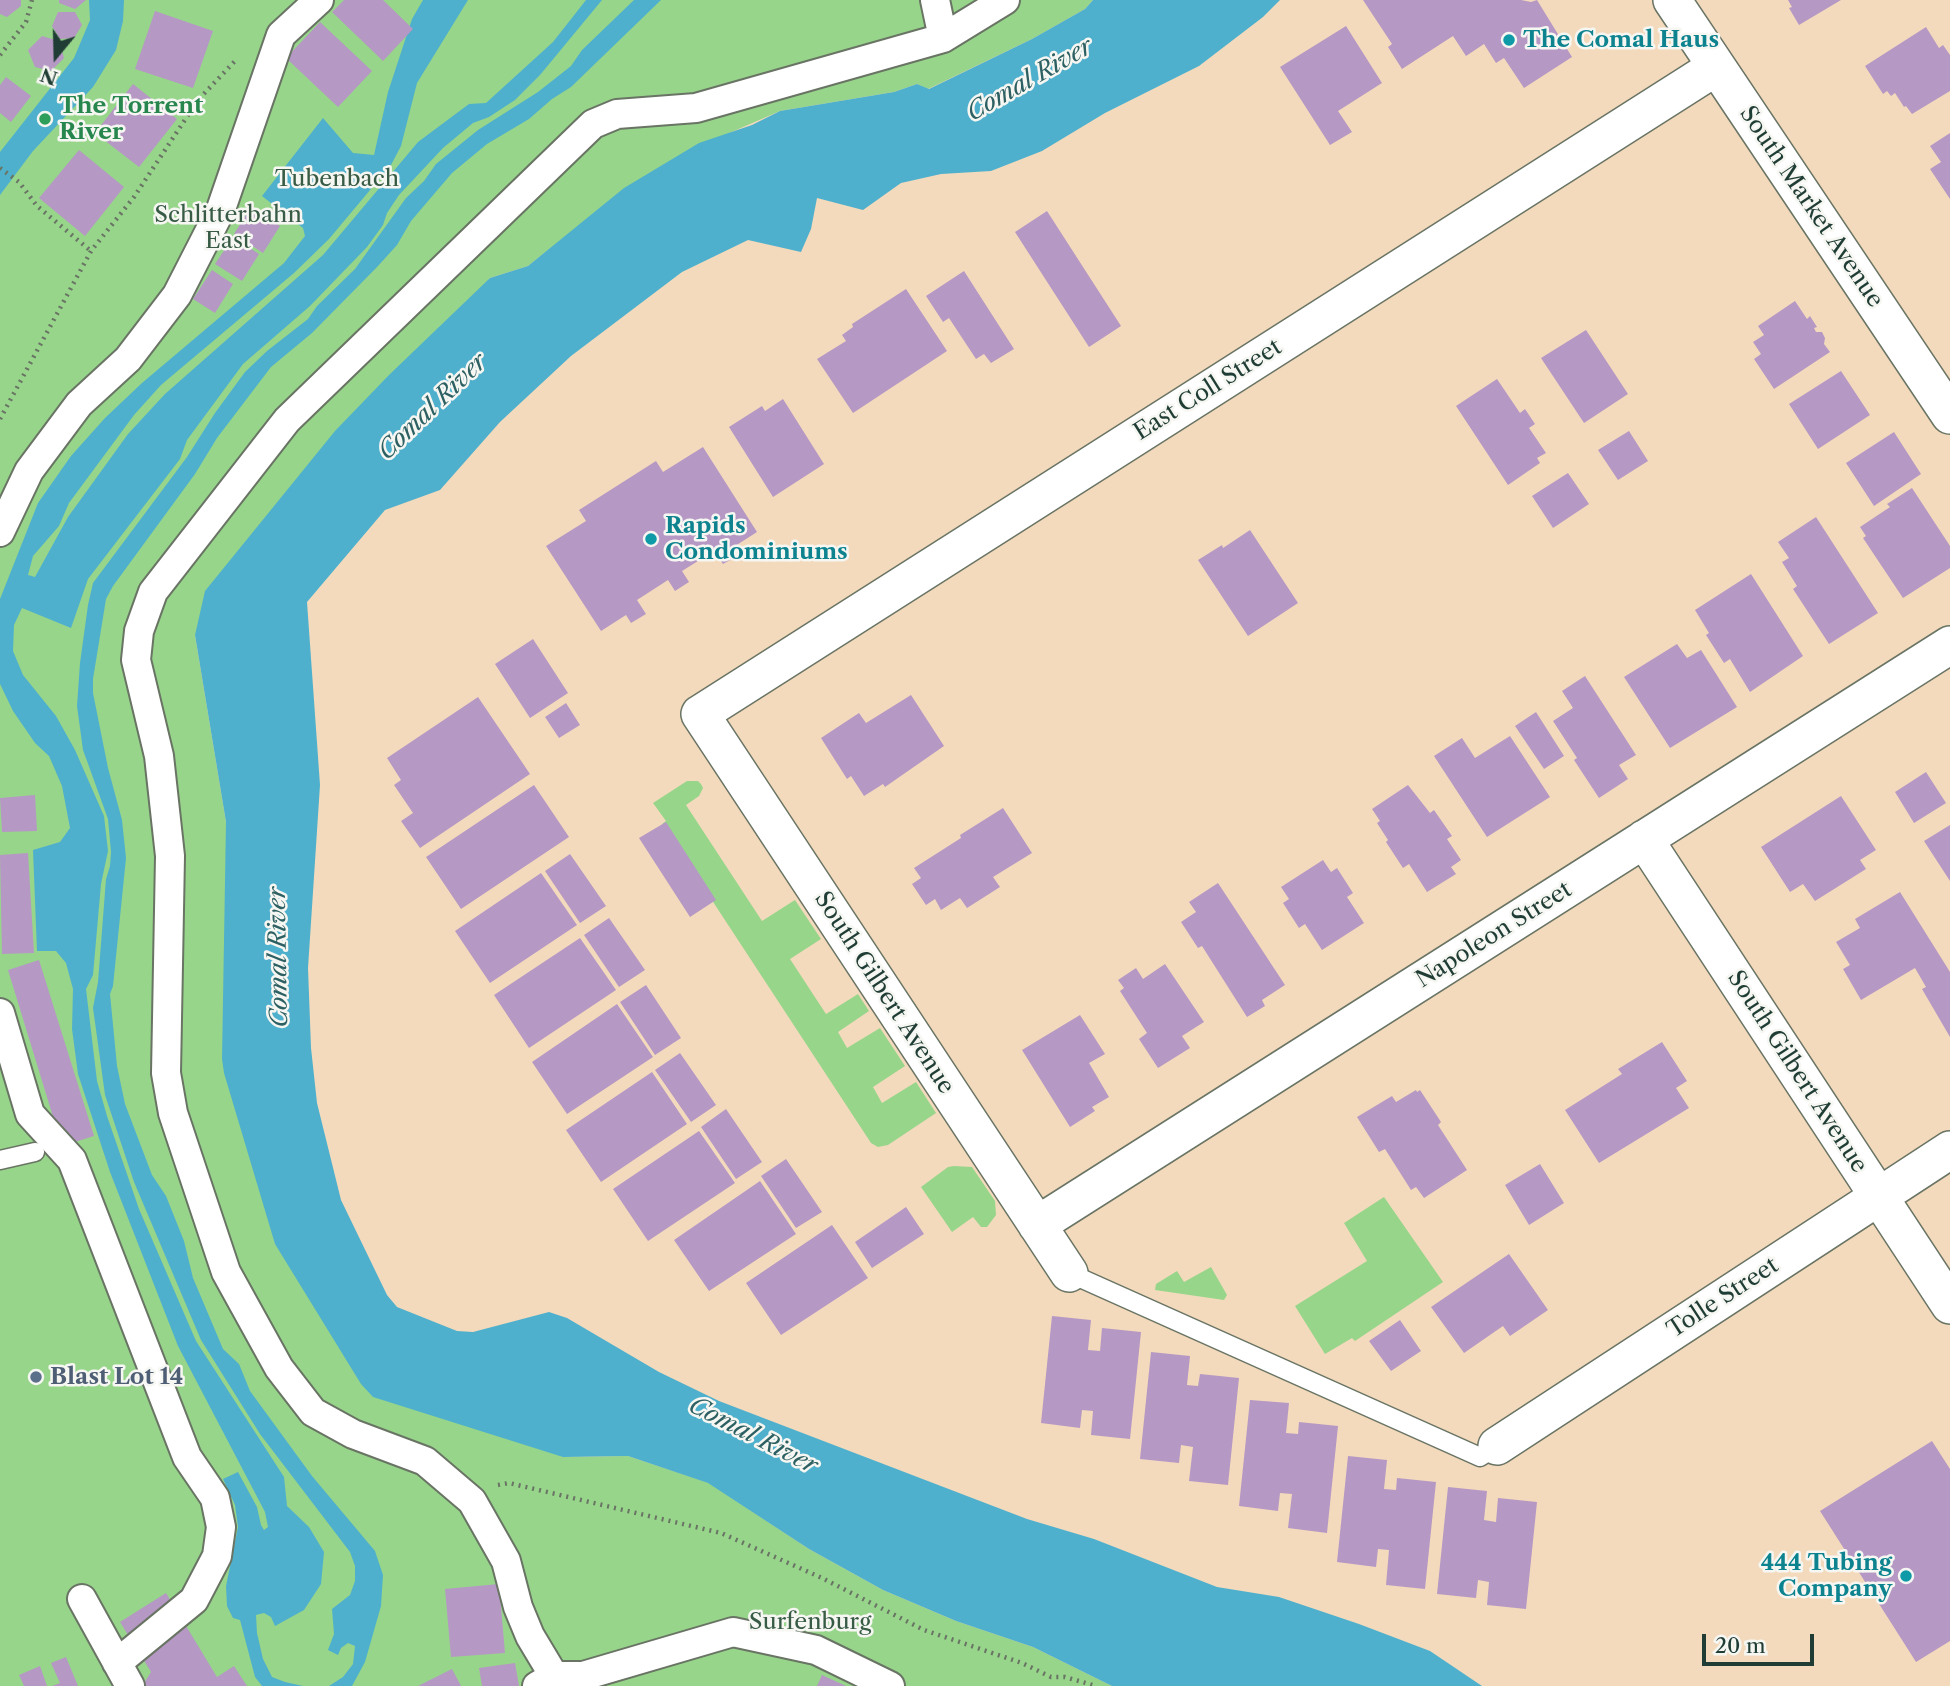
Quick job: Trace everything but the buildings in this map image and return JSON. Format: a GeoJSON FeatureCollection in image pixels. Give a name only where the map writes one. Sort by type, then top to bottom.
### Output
{"type":"FeatureCollection","features":[{"type":"Feature","properties":{"kind":"street"},"geometry":{"type":"LineString","coordinates":[[0,532],[29,471],[79,404],[128,359],[177,295],[221,209],[281,35],[319,0]]}},
{"type":"Feature","properties":{"kind":"street"},"geometry":{"type":"LineString","coordinates":[[935,0],[943,38]]}},
{"type":"Feature","properties":{"kind":"street"},"geometry":{"type":"LineString","coordinates":[[890,1686],[816,1650],[733,1632],[583,1676],[546,1681],[518,1607],[506,1561],[472,1501],[425,1461],[353,1434],[313,1412],[279,1368],[226,1272],[173,1113],[166,1073],[170,856],[159,756],[136,660],[139,631],[153,593],[287,420],[593,124],[617,114],[696,108],[943,38],[1005,0]]}},
{"type":"Feature","properties":{"kind":"street","name":"South Market Avenue"},"geometry":{"type":"LineString","coordinates":[[1672,0],[1950,415]]}},
{"type":"Feature","properties":{"kind":"street","name":"East Coll Street"},"geometry":{"type":"LineString","coordinates":[[700,714],[1716,67]]}},
{"type":"Feature","properties":{"kind":"street","name":"Napoleon Street"},"geometry":{"type":"LineString","coordinates":[[1037,1224],[1950,645]]}},
{"type":"Feature","properties":{"kind":"street","name":"South Gilbert Avenue"},"geometry":{"type":"LineString","coordinates":[[700,714],[1069,1273]]}},
{"type":"Feature","properties":{"kind":"street","name":"South Gilbert Avenue"},"geometry":{"type":"LineString","coordinates":[[1644,839],[1950,1305]]}},
{"type":"Feature","properties":{"kind":"street"},"geometry":{"type":"LineString","coordinates":[[0,1013],[30,1114],[72,1160],[187,1457],[215,1498],[219,1517],[217,1556],[194,1600],[123,1674],[82,1600]]}},
{"type":"Feature","properties":{"kind":"street","name":"Tolle Street"},"geometry":{"type":"LineString","coordinates":[[1497,1446],[1950,1150]]}},
{"type":"Feature","properties":{"kind":"lane"},"geometry":{"type":"LineString","coordinates":[[0,1160],[35,1152]]}},
{"type":"Feature","properties":{"kind":"lane"},"geometry":{"type":"LineString","coordinates":[[1069,1273],[1480,1457],[1497,1446]]}},
{"type":"Feature","properties":{"kind":"path"},"geometry":{"type":"LineString","coordinates":[[0,55],[26,22],[32,0]]}},
{"type":"Feature","properties":{"kind":"path"},"geometry":{"type":"LineString","coordinates":[[0,419],[92,251],[134,197],[198,100],[258,36],[281,35]]}},
{"type":"Feature","properties":{"kind":"path"},"geometry":{"type":"LineString","coordinates":[[0,168],[19,182],[37,206],[92,251]]}},
{"type":"Feature","properties":{"kind":"path"},"geometry":{"type":"LineString","coordinates":[[489,1486],[509,1483],[720,1532],[822,1578],[924,1630],[1022,1663],[1051,1676],[1096,1686]]}},
{"type":"Feature","properties":{"kind":"green space","name":"Schlitterbahn East"},"geometry":{"type":"Polygon","coordinates":[[[0,0],[1093,0],[1085,9],[1032,39],[928,89],[917,84],[894,92],[780,111],[727,134],[566,236],[528,266],[490,278],[195,635],[226,822],[227,857],[275,1244],[563,1457],[628,1456],[709,1483],[809,1549],[883,1590],[956,1621],[1033,1647],[1112,1686],[0,1686],[0,0]]]}},
{"type":"Feature","properties":{"kind":"green space"},"geometry":{"type":"Polygon","coordinates":[[[687,781],[698,781],[703,788],[699,796],[686,805],[762,921],[795,900],[821,939],[790,959],[826,1014],[858,994],[869,1011],[838,1032],[847,1048],[880,1028],[905,1066],[873,1087],[882,1103],[916,1082],[936,1113],[888,1145],[878,1147],[871,1143],[662,824],[666,821],[653,803],[687,781]]]}},
{"type":"Feature","properties":{"kind":"green space"},"geometry":{"type":"Polygon","coordinates":[[[948,1167],[972,1167],[995,1201],[996,1215],[987,1227],[981,1227],[973,1217],[952,1232],[921,1187],[948,1167]]]}},
{"type":"Feature","properties":{"kind":"green space"},"geometry":{"type":"Polygon","coordinates":[[[1384,1197],[1443,1282],[1355,1341],[1352,1338],[1325,1354],[1295,1306],[1367,1261],[1344,1223],[1384,1197]]]}},
{"type":"Feature","properties":{"kind":"green space"},"geometry":{"type":"Polygon","coordinates":[[[1211,1267],[1227,1295],[1224,1300],[1155,1290],[1156,1284],[1177,1271],[1184,1282],[1211,1267]]]}},
{"type":"Feature","properties":{"kind":"water","name":"The Torrent River"},"geometry":{"type":"Polygon","coordinates":[[[89,0],[124,0],[123,21],[116,50],[93,87],[33,151],[0,195],[0,152],[74,58],[90,20],[89,0]]]}},
{"type":"Feature","properties":{"kind":"water"},"geometry":{"type":"Polygon","coordinates":[[[423,0],[468,0],[417,83],[401,146],[391,165],[329,239],[294,273],[161,385],[134,415],[69,503],[59,526],[33,556],[28,575],[35,577],[68,517],[128,434],[165,394],[323,255],[418,142],[469,104],[486,103],[553,42],[586,0],[602,0],[540,75],[515,100],[489,117],[473,123],[443,148],[399,195],[367,247],[310,306],[243,364],[187,440],[180,459],[88,579],[71,628],[22,608],[14,625],[13,651],[23,675],[56,716],[75,750],[104,816],[108,851],[101,884],[93,975],[86,989],[97,1081],[107,1116],[139,1209],[196,1341],[284,1477],[287,1506],[309,1527],[324,1552],[321,1584],[304,1610],[275,1626],[271,1617],[264,1613],[256,1615],[263,1659],[272,1677],[303,1686],[262,1686],[255,1677],[240,1620],[233,1618],[227,1606],[226,1586],[238,1527],[235,1505],[223,1479],[238,1472],[257,1507],[264,1530],[268,1527],[265,1512],[178,1346],[110,1172],[78,1074],[72,1029],[73,989],[66,963],[56,951],[37,951],[33,850],[60,842],[70,828],[62,786],[49,756],[35,743],[13,711],[0,684],[0,599],[38,503],[71,456],[105,418],[142,383],[284,263],[305,236],[303,228],[262,196],[323,118],[353,153],[374,155],[388,92],[412,19],[423,0]]]}},
{"type":"Feature","properties":{"kind":"water"},"geometry":{"type":"Polygon","coordinates":[[[634,0],[661,0],[571,87],[529,119],[487,144],[452,173],[411,221],[397,245],[378,266],[312,333],[271,367],[217,438],[195,474],[106,599],[93,693],[122,820],[126,858],[110,994],[117,1066],[125,1104],[152,1175],[166,1196],[184,1241],[193,1278],[223,1349],[239,1364],[250,1391],[312,1476],[375,1551],[383,1575],[381,1606],[365,1662],[352,1686],[329,1686],[343,1677],[353,1664],[355,1646],[348,1643],[341,1648],[338,1655],[328,1650],[334,1634],[332,1609],[350,1595],[355,1581],[355,1566],[350,1552],[260,1434],[201,1340],[134,1182],[105,1095],[93,1008],[111,852],[108,819],[83,750],[77,706],[88,605],[93,583],[187,457],[245,372],[308,319],[317,306],[355,269],[406,198],[424,181],[436,164],[478,130],[538,92],[571,66],[582,50],[634,0]]]}},
{"type":"Feature","properties":{"kind":"water","name":"Comal River"},"geometry":{"type":"Polygon","coordinates":[[[1093,0],[1280,0],[1263,17],[1199,66],[1105,113],[1042,151],[991,171],[941,174],[901,183],[863,210],[817,198],[811,229],[801,252],[748,240],[682,272],[571,356],[500,422],[440,490],[385,510],[307,602],[320,785],[308,968],[311,1048],[317,1103],[341,1200],[387,1295],[397,1307],[457,1331],[473,1332],[549,1312],[567,1318],[659,1372],[719,1401],[1027,1519],[1094,1539],[1217,1587],[1279,1597],[1359,1624],[1430,1651],[1482,1686],[1112,1686],[1033,1647],[956,1621],[883,1590],[809,1549],[708,1483],[628,1456],[563,1457],[373,1397],[361,1384],[275,1244],[224,1073],[222,1059],[226,822],[195,635],[205,591],[335,431],[389,375],[490,278],[528,266],[624,188],[699,143],[752,125],[780,111],[894,92],[917,84],[929,89],[1032,39],[1085,9],[1093,0]]]}},
{"type":"Feature","properties":{"kind":"place","name":"The Comal Haus"},"geometry":{"type":"Point","coordinates":[1509,40]}},
{"type":"Feature","properties":{"kind":"place","name":"The Torrent River"},"geometry":{"type":"Point","coordinates":[45,119]}},
{"type":"Feature","properties":{"kind":"place","name":"Rapids Condominiums"},"geometry":{"type":"Point","coordinates":[651,539]}},
{"type":"Feature","properties":{"kind":"place","name":"Blast Lot 14"},"geometry":{"type":"Point","coordinates":[36,1377]}},
{"type":"Feature","properties":{"kind":"place","name":"444 Tubing Company"},"geometry":{"type":"Point","coordinates":[1906,1576]}},
{"type":"Feature","properties":{"kind":"park label","name":"Tubenbach"},"geometry":{"type":"Point","coordinates":[337,179]}},
{"type":"Feature","properties":{"kind":"park label","name":"Surfenburg"},"geometry":{"type":"Point","coordinates":[810,1622]}}]}
